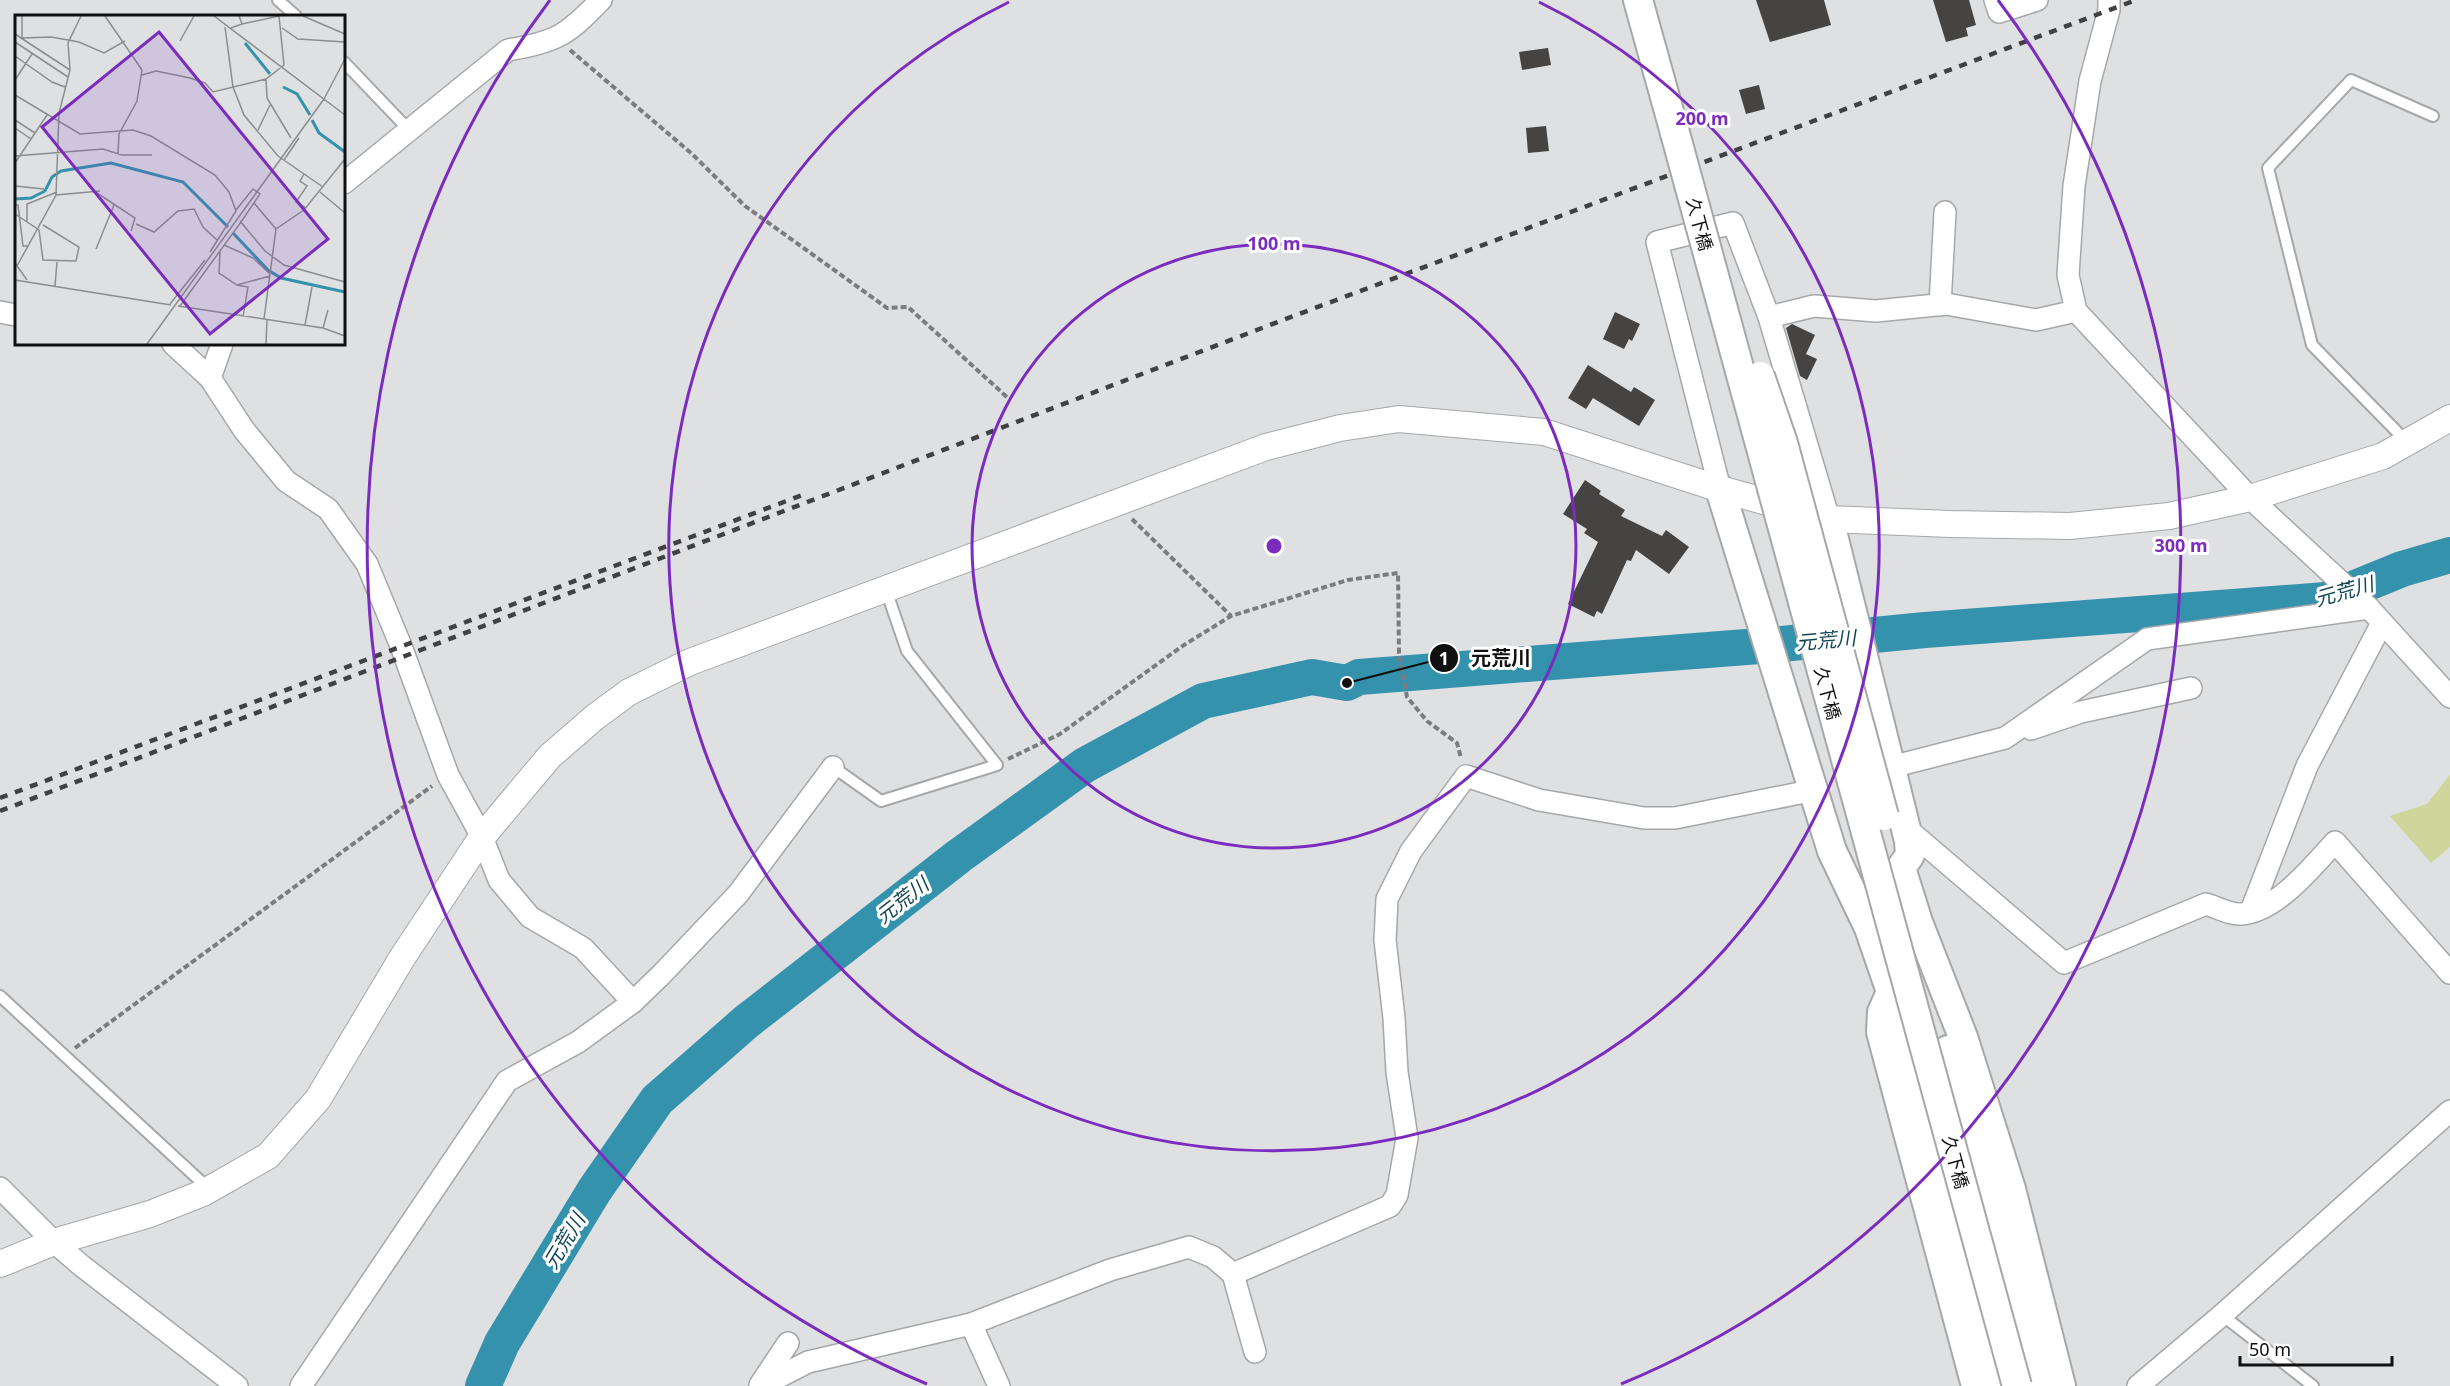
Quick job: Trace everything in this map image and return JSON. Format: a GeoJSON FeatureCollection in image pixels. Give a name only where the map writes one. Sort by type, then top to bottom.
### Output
{"type":"FeatureCollection","features":[{"type":"Feature","properties":{"kind":"main road","name":"久下橋"},"geometry":{"type":"LineString","coordinates":[[1638,0],[2017,1386]]}},
{"type":"Feature","properties":{"kind":"main road"},"geometry":{"type":"LineString","coordinates":[[1675,133],[1783,443],[1895,822]]}},
{"type":"Feature","properties":{"kind":"main road"},"geometry":{"type":"LineString","coordinates":[[1675,133],[1733,412],[1845,825],[1859,904]]}},
{"type":"Feature","properties":{"kind":"main road"},"geometry":{"type":"LineString","coordinates":[[1720,489],[1832,851],[1875,942],[1891,992],[1997,1386]]}},
{"type":"Feature","properties":{"kind":"main road"},"geometry":{"type":"LineString","coordinates":[[1829,519],[1891,767],[1901,868],[1931,956],[1963,1037],[2011,1189],[2061,1386]]}},
{"type":"Feature","properties":{"kind":"main road"},"geometry":{"type":"LineString","coordinates":[[1931,956],[1935,998],[2037,1386]]}},
{"type":"Feature","properties":{"kind":"main road"},"geometry":{"type":"LineString","coordinates":[[1891,992],[1882,1012],[1881,1032],[1976,1386]]}},
{"type":"Feature","properties":{"kind":"street"},"geometry":{"type":"LineString","coordinates":[[345,182],[508,50],[541,45],[573,29],[601,0]]}},
{"type":"Feature","properties":{"kind":"street"},"geometry":{"type":"LineString","coordinates":[[1995,0],[1999,12],[2037,0]]}},
{"type":"Feature","properties":{"kind":"street"},"geometry":{"type":"LineString","coordinates":[[2109,0],[2109,10],[2090,81],[2074,186],[2068,275],[2076,311],[2250,498],[2375,616],[2450,697]]}},
{"type":"Feature","properties":{"kind":"street"},"geometry":{"type":"LineString","coordinates":[[1940,305],[1945,212]]}},
{"type":"Feature","properties":{"kind":"street"},"geometry":{"type":"LineString","coordinates":[[1720,489],[1657,242],[1734,223],[1769,316],[1829,519]]}},
{"type":"Feature","properties":{"kind":"street"},"geometry":{"type":"LineString","coordinates":[[1769,316],[1814,306],[1876,310],[1940,305],[2036,320],[2076,311]]}},
{"type":"Feature","properties":{"kind":"street"},"geometry":{"type":"LineString","coordinates":[[0,312],[15,315]]}},
{"type":"Feature","properties":{"kind":"street"},"geometry":{"type":"LineString","coordinates":[[174,345],[210,378],[244,430],[286,481],[328,509],[367,564],[401,646],[448,775],[482,837],[499,880],[530,917],[583,948],[633,1002]]}},
{"type":"Feature","properties":{"kind":"street"},"geometry":{"type":"LineString","coordinates":[[210,378],[222,345]]}},
{"type":"Feature","properties":{"kind":"street"},"geometry":{"type":"LineString","coordinates":[[0,1264],[54,1242],[150,1214],[209,1190],[268,1156],[318,1099],[402,958],[482,837],[550,756],[595,717],[629,692],[690,662],[1266,447],[1340,428],[1398,419],[1544,432],[1720,489],[1829,519],[2070,526],[2169,516],[2250,498],[2383,456],[2450,418]]}},
{"type":"Feature","properties":{"kind":"street"},"geometry":{"type":"LineString","coordinates":[[2251,911],[2307,766],[2375,616]]}},
{"type":"Feature","properties":{"kind":"street"},"geometry":{"type":"LineString","coordinates":[[2005,738],[2147,639],[2375,616]]}},
{"type":"Feature","properties":{"kind":"street"},"geometry":{"type":"LineString","coordinates":[[1891,767],[2005,738],[2081,712],[2191,688]]}},
{"type":"Feature","properties":{"kind":"street"},"geometry":{"type":"LineString","coordinates":[[301,1386],[507,1082],[578,1042],[633,1002],[738,894],[834,767]]}},
{"type":"Feature","properties":{"kind":"street"},"geometry":{"type":"LineString","coordinates":[[1233,1274],[1390,1206],[1397,1196],[1407,1138],[1397,1072],[1394,1018],[1385,940],[1387,899],[1411,851],[1466,776],[1539,800],[1644,818],[1676,818],[1815,790]]}},
{"type":"Feature","properties":{"kind":"street"},"geometry":{"type":"LineString","coordinates":[[1895,822],[2064,963],[2206,904],[2240,914],[2251,911],[2295,886],[2335,842],[2450,974]]}},
{"type":"Feature","properties":{"kind":"street"},"geometry":{"type":"LineString","coordinates":[[2138,1386],[2222,1316],[2450,1111]]}},
{"type":"Feature","properties":{"kind":"street"},"geometry":{"type":"LineString","coordinates":[[0,1188],[54,1242],[237,1386]]}},
{"type":"Feature","properties":{"kind":"street"},"geometry":{"type":"LineString","coordinates":[[761,1386],[808,1362],[971,1324],[1110,1270],[1189,1247],[1213,1257],[1233,1274],[1255,1352]]}},
{"type":"Feature","properties":{"kind":"street"},"geometry":{"type":"LineString","coordinates":[[971,1324],[999,1386]]}},
{"type":"Feature","properties":{"kind":"street"},"geometry":{"type":"LineString","coordinates":[[761,1386],[788,1343]]}},
{"type":"Feature","properties":{"kind":"lane"},"geometry":{"type":"LineString","coordinates":[[278,0],[295,15]]}},
{"type":"Feature","properties":{"kind":"lane"},"geometry":{"type":"LineString","coordinates":[[345,63],[409,130]]}},
{"type":"Feature","properties":{"kind":"lane"},"geometry":{"type":"LineString","coordinates":[[2407,442],[2312,345],[2268,168],[2351,80],[2433,116]]}},
{"type":"Feature","properties":{"kind":"lane"},"geometry":{"type":"LineString","coordinates":[[834,767],[881,801],[997,765],[907,651],[886,589]]}},
{"type":"Feature","properties":{"kind":"lane"},"geometry":{"type":"LineString","coordinates":[[0,996],[209,1190]]}},
{"type":"Feature","properties":{"kind":"lane"},"geometry":{"type":"LineString","coordinates":[[2222,1316],[2313,1386]]}},
{"type":"Feature","properties":{"kind":"path"},"geometry":{"type":"LineString","coordinates":[[556,38],[691,153],[745,206],[886,308],[908,307],[1008,398]]}},
{"type":"Feature","properties":{"kind":"path"},"geometry":{"type":"LineString","coordinates":[[1114,502],[1231,616]]}},
{"type":"Feature","properties":{"kind":"path"},"geometry":{"type":"LineString","coordinates":[[997,765],[1060,734],[1184,645],[1231,616],[1348,580],[1398,573],[1399,653],[1407,697],[1426,721],[1457,743],[1466,776]]}},
{"type":"Feature","properties":{"kind":"path"},"geometry":{"type":"LineString","coordinates":[[65,1056],[448,775]]}},
{"type":"Feature","properties":{"kind":"green space"},"geometry":{"type":"Polygon","coordinates":[[[2450,775],[2450,847],[2431,863],[2390,816],[2427,804],[2450,775]]]}},
{"type":"Feature","properties":{"kind":"building"},"geometry":{"type":"Polygon","coordinates":[[[1756,0],[1824,0],[1831,25],[1770,42],[1756,0]]]}},
{"type":"Feature","properties":{"kind":"building"},"geometry":{"type":"Polygon","coordinates":[[[1933,0],[1969,0],[1976,25],[1966,28],[1968,36],[1946,42],[1933,0]]]}},
{"type":"Feature","properties":{"kind":"building"},"geometry":{"type":"Polygon","coordinates":[[[1548,48],[1551,65],[1522,70],[1519,52],[1548,48]]]}},
{"type":"Feature","properties":{"kind":"building"},"geometry":{"type":"Polygon","coordinates":[[[1759,85],[1765,109],[1746,114],[1739,90],[1759,85]]]}},
{"type":"Feature","properties":{"kind":"building"},"geometry":{"type":"Polygon","coordinates":[[[1546,126],[1549,151],[1528,153],[1526,128],[1546,126]]]}},
{"type":"Feature","properties":{"kind":"building"},"geometry":{"type":"Polygon","coordinates":[[[1615,312],[1640,324],[1632,341],[1629,339],[1624,349],[1603,339],[1615,312]]]}},
{"type":"Feature","properties":{"kind":"building"},"geometry":{"type":"Polygon","coordinates":[[[1792,324],[1815,335],[1806,354],[1817,359],[1807,380],[1800,376],[1786,328],[1792,324]]]}},
{"type":"Feature","properties":{"kind":"building"},"geometry":{"type":"Polygon","coordinates":[[[1588,365],[1631,392],[1634,387],[1655,400],[1639,426],[1593,398],[1586,409],[1568,398],[1588,365]]]}},
{"type":"Feature","properties":{"kind":"building"},"geometry":{"type":"Polygon","coordinates":[[[1585,480],[1601,491],[1599,494],[1625,510],[1621,516],[1662,536],[1666,530],[1689,547],[1669,574],[1636,550],[1631,561],[1627,560],[1602,614],[1597,611],[1594,617],[1568,604],[1598,542],[1584,533],[1587,529],[1563,514],[1585,480]]]}},
{"type":"Feature","properties":{"kind":"waterway","name":"元荒川"},"geometry":{"type":"LineString","coordinates":[[483,1386],[502,1343],[594,1191],[657,1100],[746,1022],[959,856],[1085,765],[1203,701],[1312,677],[1347,683],[1359,677],[1772,645],[1925,630],[2326,600],[2402,569],[2450,555]]}},
{"type":"Feature","properties":{"kind":"railway"},"geometry":{"type":"LineString","coordinates":[[0,811],[1283,320],[2136,0]]}},
{"type":"Feature","properties":{"kind":"railway"},"geometry":{"type":"LineString","coordinates":[[0,798],[805,494]]}},
{"type":"Feature","properties":{"kind":"place","name":"元荒川"},"geometry":{"type":"Point","coordinates":[1347,683]}}]}
